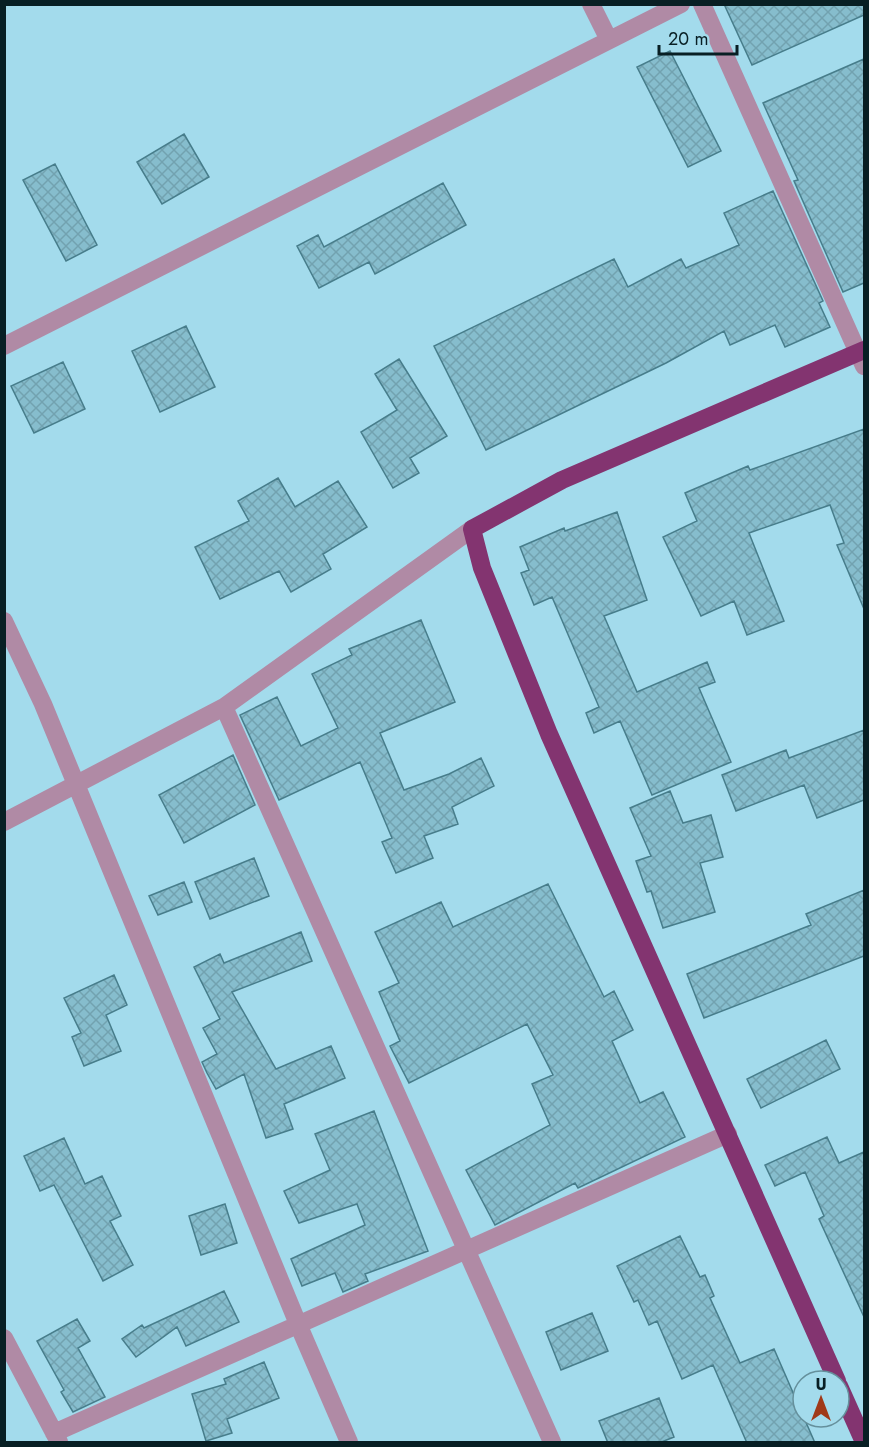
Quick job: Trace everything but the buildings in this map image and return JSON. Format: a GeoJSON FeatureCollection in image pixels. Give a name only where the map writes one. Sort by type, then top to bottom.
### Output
{"type":"FeatureCollection","features":[{"type":"Feature","properties":{"kind":"highway"},"geometry":{"type":"LineString","coordinates":[[832,1369],[549,734],[482,568],[472,529],[535,492],[570,476],[863,356]]}},
{"type":"Feature","properties":{"kind":"highway"},"geometry":{"type":"LineString","coordinates":[[851,1413],[864,1443]]}},
{"type":"Feature","properties":{"kind":"street"},"geometry":{"type":"LineString","coordinates":[[591,4],[609,40]]}},
{"type":"Feature","properties":{"kind":"street"},"geometry":{"type":"LineString","coordinates":[[4,346],[681,4]]}},
{"type":"Feature","properties":{"kind":"street"},"geometry":{"type":"LineString","coordinates":[[702,4],[863,356]]}},
{"type":"Feature","properties":{"kind":"street"},"geometry":{"type":"LineString","coordinates":[[4,822],[224,707],[472,529]]}},
{"type":"Feature","properties":{"kind":"street"},"geometry":{"type":"LineString","coordinates":[[4,621],[44,704],[297,1324],[349,1443]]}},
{"type":"Feature","properties":{"kind":"street"},"geometry":{"type":"LineString","coordinates":[[224,707],[552,1443]]}},
{"type":"Feature","properties":{"kind":"street"},"geometry":{"type":"LineString","coordinates":[[4,1338],[56,1438],[297,1324],[465,1252],[728,1134]]}}]}
